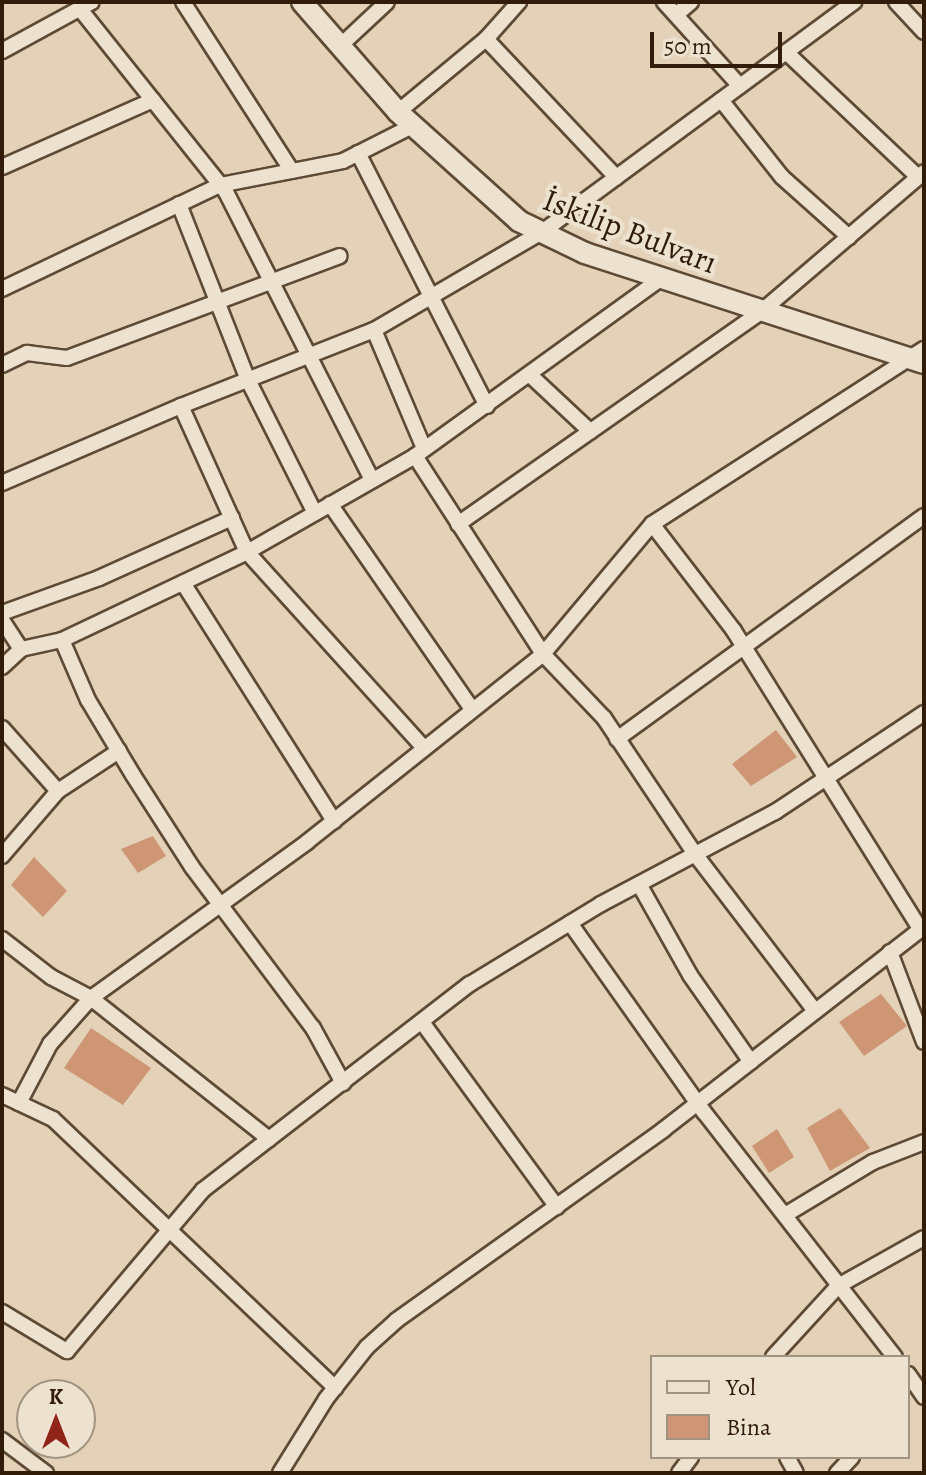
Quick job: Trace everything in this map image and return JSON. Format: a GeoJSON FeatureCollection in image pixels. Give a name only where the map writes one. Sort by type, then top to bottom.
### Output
{"type":"FeatureCollection","features":[{"type":"Feature","properties":{"kind":"main road","name":"İskilip Bulvarı"},"geometry":{"type":"LineString","coordinates":[[302,2],[405,119],[519,221],[585,253],[762,311],[920,357]]}},
{"type":"Feature","properties":{"kind":"street"},"geometry":{"type":"LineString","coordinates":[[183,2],[292,171]]}},
{"type":"Feature","properties":{"kind":"street"},"geometry":{"type":"LineString","coordinates":[[340,46],[387,2]]}},
{"type":"Feature","properties":{"kind":"street"},"geometry":{"type":"LineString","coordinates":[[2,289],[220,185],[292,171],[358,153],[405,119],[519,2]]}},
{"type":"Feature","properties":{"kind":"street"},"geometry":{"type":"LineString","coordinates":[[664,2],[740,86]]}},
{"type":"Feature","properties":{"kind":"street"},"geometry":{"type":"LineString","coordinates":[[676,15],[691,2]]}},
{"type":"Feature","properties":{"kind":"street"},"geometry":{"type":"LineString","coordinates":[[2,483],[181,406],[374,330],[542,232],[854,2]]}},
{"type":"Feature","properties":{"kind":"street"},"geometry":{"type":"LineString","coordinates":[[896,2],[924,32]]}},
{"type":"Feature","properties":{"kind":"street"},"geometry":{"type":"LineString","coordinates":[[2,51],[86,5],[153,100],[220,185],[274,281],[372,480]]}},
{"type":"Feature","properties":{"kind":"street"},"geometry":{"type":"LineString","coordinates":[[486,39],[616,177]]}},
{"type":"Feature","properties":{"kind":"street"},"geometry":{"type":"LineString","coordinates":[[458,524],[762,311],[921,175],[786,52]]}},
{"type":"Feature","properties":{"kind":"street"},"geometry":{"type":"LineString","coordinates":[[2,167],[153,100]]}},
{"type":"Feature","properties":{"kind":"street"},"geometry":{"type":"LineString","coordinates":[[721,100],[782,177],[849,237]]}},
{"type":"Feature","properties":{"kind":"street"},"geometry":{"type":"LineString","coordinates":[[358,153],[487,406]]}},
{"type":"Feature","properties":{"kind":"street"},"geometry":{"type":"LineString","coordinates":[[179,204],[248,380],[315,513]]}},
{"type":"Feature","properties":{"kind":"street"},"geometry":{"type":"LineString","coordinates":[[2,365],[27,353],[67,358],[340,256]]}},
{"type":"Feature","properties":{"kind":"street"},"geometry":{"type":"LineString","coordinates":[[2,667],[21,649],[62,640],[247,552],[372,480],[531,376],[662,278]]}},
{"type":"Feature","properties":{"kind":"street"},"geometry":{"type":"LineString","coordinates":[[374,330],[419,451],[458,524],[543,654],[617,739],[695,854],[815,1011]]}},
{"type":"Feature","properties":{"kind":"street"},"geometry":{"type":"LineString","coordinates":[[19,1103],[50,1044],[91,998],[334,821],[543,654],[652,524],[920,357]]}},
{"type":"Feature","properties":{"kind":"street"},"geometry":{"type":"LineString","coordinates":[[531,376],[590,431]]}},
{"type":"Feature","properties":{"kind":"street"},"geometry":{"type":"LineString","coordinates":[[181,406],[247,552],[424,748]]}},
{"type":"Feature","properties":{"kind":"street"},"geometry":{"type":"LineString","coordinates":[[330,504],[472,709]]}},
{"type":"Feature","properties":{"kind":"street"},"geometry":{"type":"LineString","coordinates":[[617,739],[745,649],[924,516]]}},
{"type":"Feature","properties":{"kind":"street"},"geometry":{"type":"LineString","coordinates":[[2,613],[99,578],[232,518]]}},
{"type":"Feature","properties":{"kind":"street"},"geometry":{"type":"LineString","coordinates":[[280,1473],[335,1388],[367,1347],[397,1320],[698,1104],[922,928],[745,649],[652,524]]}},
{"type":"Feature","properties":{"kind":"street"},"geometry":{"type":"LineString","coordinates":[[183,583],[334,821]]}},
{"type":"Feature","properties":{"kind":"street"},"geometry":{"type":"LineString","coordinates":[[2,620],[21,649]]}},
{"type":"Feature","properties":{"kind":"street"},"geometry":{"type":"LineString","coordinates":[[62,640],[119,751],[221,903],[313,1028],[343,1083]]}},
{"type":"Feature","properties":{"kind":"street"},"geometry":{"type":"LineString","coordinates":[[2,1312],[67,1351],[203,1190],[470,984],[570,923],[827,777],[924,713]]}},
{"type":"Feature","properties":{"kind":"street"},"geometry":{"type":"LineString","coordinates":[[2,728],[58,791]]}},
{"type":"Feature","properties":{"kind":"street"},"geometry":{"type":"LineString","coordinates":[[2,856],[58,791],[119,751]]}},
{"type":"Feature","properties":{"kind":"street"},"geometry":{"type":"LineString","coordinates":[[639,884],[690,975],[751,1062]]}},
{"type":"Feature","properties":{"kind":"street"},"geometry":{"type":"LineString","coordinates":[[570,923],[698,1104],[893,1355]]}},
{"type":"Feature","properties":{"kind":"street"},"geometry":{"type":"LineString","coordinates":[[2,939],[51,977],[91,998],[269,1139]]}},
{"type":"Feature","properties":{"kind":"street"},"geometry":{"type":"LineString","coordinates":[[890,952],[924,1042]]}},
{"type":"Feature","properties":{"kind":"street"},"geometry":{"type":"LineString","coordinates":[[422,1022],[557,1207]]}},
{"type":"Feature","properties":{"kind":"street"},"geometry":{"type":"LineString","coordinates":[[2,1095],[53,1119],[335,1388]]}},
{"type":"Feature","properties":{"kind":"street"},"geometry":{"type":"LineString","coordinates":[[785,1215],[873,1162],[924,1142]]}},
{"type":"Feature","properties":{"kind":"street"},"geometry":{"type":"LineString","coordinates":[[775,1355],[838,1286],[924,1238]]}},
{"type":"Feature","properties":{"kind":"street"},"geometry":{"type":"LineString","coordinates":[[2,1440],[46,1473]]}},
{"type":"Feature","properties":{"kind":"building"},"geometry":{"type":"Polygon","coordinates":[[[776,730],[797,757],[751,786],[732,764],[776,730]]]}},
{"type":"Feature","properties":{"kind":"building"},"geometry":{"type":"Polygon","coordinates":[[[153,836],[166,856],[138,873],[121,849],[153,836]]]}},
{"type":"Feature","properties":{"kind":"building"},"geometry":{"type":"Polygon","coordinates":[[[34,857],[67,891],[43,917],[11,885],[34,857]]]}},
{"type":"Feature","properties":{"kind":"building"},"geometry":{"type":"Polygon","coordinates":[[[881,994],[907,1026],[864,1056],[839,1022],[881,994]]]}},
{"type":"Feature","properties":{"kind":"building"},"geometry":{"type":"Polygon","coordinates":[[[91,1028],[151,1068],[123,1105],[64,1068],[91,1028]]]}},
{"type":"Feature","properties":{"kind":"building"},"geometry":{"type":"Polygon","coordinates":[[[840,1108],[870,1148],[830,1171],[807,1128],[840,1108]]]}},
{"type":"Feature","properties":{"kind":"building"},"geometry":{"type":"Polygon","coordinates":[[[777,1129],[794,1157],[769,1173],[752,1146],[777,1129]]]}}]}
